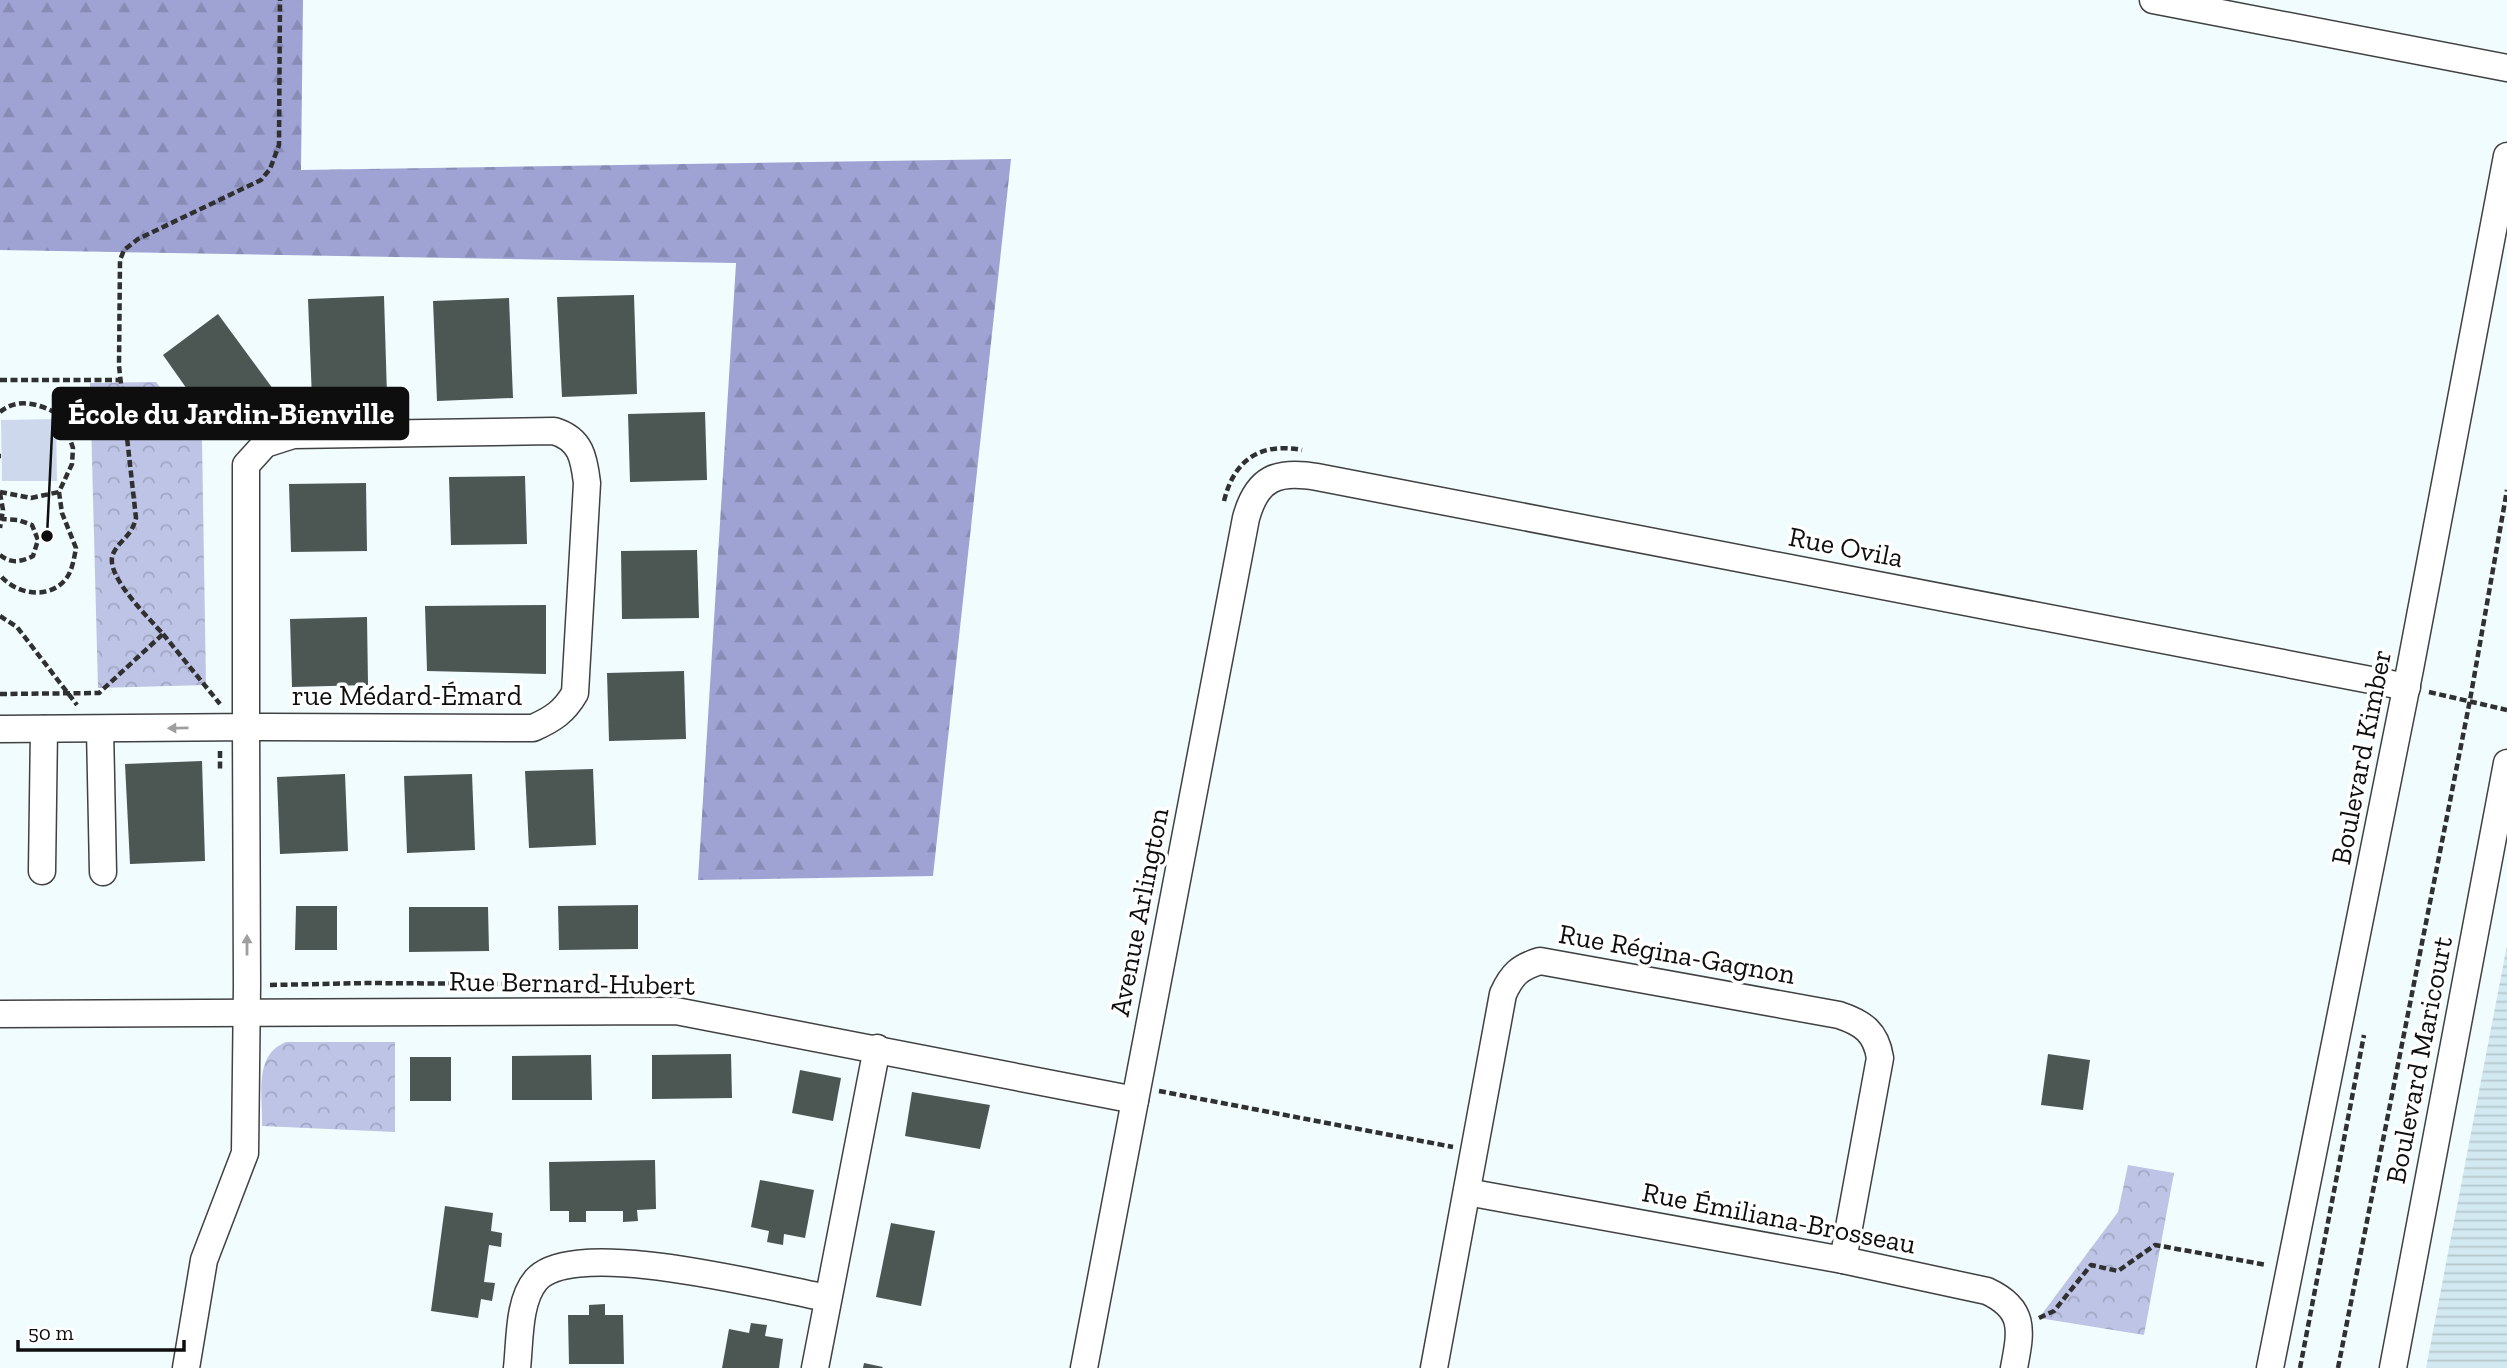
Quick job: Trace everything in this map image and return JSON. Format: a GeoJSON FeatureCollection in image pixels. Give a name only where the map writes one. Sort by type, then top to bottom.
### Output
{"type":"FeatureCollection","features":[{"type":"Feature","properties":{"kind":"street"},"geometry":{"type":"LineString","coordinates":[[2153,0],[2507,68]]}},
{"type":"Feature","properties":{"kind":"street","name":"Boulevard Kimber"},"geometry":{"type":"LineString","coordinates":[[2270,1368],[2418,689],[2507,156]]}},
{"type":"Feature","properties":{"kind":"street","name":"rue Médard-Émard"},"geometry":{"type":"LineString","coordinates":[[186,1368],[204,1260],[245,1153],[246,465],[265,444],[293,435],[554,431],[568,435],[583,453],[587,483],[575,693],[565,711],[533,728],[246,727]]}},
{"type":"Feature","properties":{"kind":"street","name":"Rue Ovila"},"geometry":{"type":"LineString","coordinates":[[1274,478],[1300,474],[1317,477],[2418,689]]}},
{"type":"Feature","properties":{"kind":"street","name":"Avenue Arlington"},"geometry":{"type":"LineString","coordinates":[[1084,1368],[1146,1096],[1246,518],[1258,489],[1274,478]]}},
{"type":"Feature","properties":{"kind":"street"},"geometry":{"type":"LineString","coordinates":[[0,729],[246,727]]}},
{"type":"Feature","properties":{"kind":"street"},"geometry":{"type":"LineString","coordinates":[[42,871],[44,729]]}},
{"type":"Feature","properties":{"kind":"street"},"geometry":{"type":"LineString","coordinates":[[100,729],[103,872]]}},
{"type":"Feature","properties":{"kind":"street","name":"Boulevard Maricourt"},"geometry":{"type":"LineString","coordinates":[[2393,1368],[2507,763]]}},
{"type":"Feature","properties":{"kind":"street","name":"Rue Régina-Gagnon"},"geometry":{"type":"LineString","coordinates":[[1434,1368],[1503,994],[1510,978],[1523,967],[1541,961],[1839,1015],[1856,1021],[1870,1031],[1878,1045],[1880,1058],[1843,1260]]}},
{"type":"Feature","properties":{"kind":"street","name":"Rue Bernard-Hubert"},"geometry":{"type":"LineString","coordinates":[[0,1014],[676,1011],[1146,1096]]}},
{"type":"Feature","properties":{"kind":"street"},"geometry":{"type":"LineString","coordinates":[[814,1368],[877,1048]]}},
{"type":"Feature","properties":{"kind":"street","name":"Rue Émiliana-Brosseau"},"geometry":{"type":"LineString","coordinates":[[1467,1192],[1843,1260],[1987,1291],[2004,1299],[2020,1327],[2014,1368]]}},
{"type":"Feature","properties":{"kind":"street"},"geometry":{"type":"LineString","coordinates":[[517,1368],[527,1295],[537,1279],[551,1269],[575,1262],[668,1267],[827,1298]]}},
{"type":"Feature","properties":{"kind":"path"},"geometry":{"type":"LineString","coordinates":[[221,706],[116,578],[110,564],[114,552],[132,532],[136,518],[121,380],[120,260],[124,250],[138,239],[261,180],[270,169],[279,145],[280,0]]}},
{"type":"Feature","properties":{"kind":"path"},"geometry":{"type":"LineString","coordinates":[[0,380],[121,380]]}},
{"type":"Feature","properties":{"kind":"path"},"geometry":{"type":"LineString","coordinates":[[0,412],[20,402],[42,406],[62,416],[73,449],[72,464],[59,492],[62,513],[76,548],[64,581],[39,592],[21,592],[8,586],[0,575]]}},
{"type":"Feature","properties":{"kind":"path"},"geometry":{"type":"LineString","coordinates":[[2338,1368],[2470,700],[2507,490]]}},
{"type":"Feature","properties":{"kind":"path"},"geometry":{"type":"LineString","coordinates":[[0,528],[0,493],[32,498],[59,492]]}},
{"type":"Feature","properties":{"kind":"path"},"geometry":{"type":"LineString","coordinates":[[0,555],[5,559],[23,561],[33,556],[38,540],[32,525],[2,519]]}},
{"type":"Feature","properties":{"kind":"path"},"geometry":{"type":"LineString","coordinates":[[0,616],[17,627],[79,708]]}},
{"type":"Feature","properties":{"kind":"path"},"geometry":{"type":"LineString","coordinates":[[0,694],[99,693],[163,634]]}},
{"type":"Feature","properties":{"kind":"path"},"geometry":{"type":"LineString","coordinates":[[2418,689],[2507,710]]}},
{"type":"Feature","properties":{"kind":"path"},"geometry":{"type":"LineString","coordinates":[[1146,1096],[1457,1148]]}},
{"type":"Feature","properties":{"kind":"path"},"geometry":{"type":"LineString","coordinates":[[2035,1320],[2054,1311],[2091,1265],[2118,1271],[2155,1245],[2269,1266]]}},
{"type":"Feature","properties":{"kind":"shaded area"},"geometry":{"type":"Polygon","coordinates":[[[56,419],[57,481],[2,481],[1,420],[56,419]]]}},
{"type":"Feature","properties":{"kind":"shaded area"},"geometry":{"type":"Polygon","coordinates":[[[2507,945],[2507,1368],[2426,1368],[2507,945]]]}},
{"type":"Feature","properties":{"kind":"green space"},"geometry":{"type":"Polygon","coordinates":[[[0,0],[303,0],[301,170],[1011,159],[933,876],[698,880],[736,263],[0,250],[0,0]]]}},
{"type":"Feature","properties":{"kind":"green space"},"geometry":{"type":"Polygon","coordinates":[[[156,382],[202,441],[206,685],[98,688],[90,383],[156,382]]]}},
{"type":"Feature","properties":{"kind":"green space"},"geometry":{"type":"Polygon","coordinates":[[[286,1042],[395,1042],[395,1132],[262,1126],[261,1089],[264,1066],[268,1056],[286,1042]]]}},
{"type":"Feature","properties":{"kind":"green space"},"geometry":{"type":"Polygon","coordinates":[[[2128,1165],[2174,1173],[2144,1335],[2039,1318],[2118,1212],[2128,1165]]]}},
{"type":"Feature","properties":{"kind":"building"},"geometry":{"type":"Polygon","coordinates":[[[634,295],[637,394],[562,397],[557,297],[634,295]]]}},
{"type":"Feature","properties":{"kind":"building"},"geometry":{"type":"Polygon","coordinates":[[[384,296],[387,396],[312,399],[308,299],[384,296]]]}},
{"type":"Feature","properties":{"kind":"building"},"geometry":{"type":"Polygon","coordinates":[[[509,298],[513,398],[437,401],[433,301],[509,298]]]}},
{"type":"Feature","properties":{"kind":"building"},"geometry":{"type":"Polygon","coordinates":[[[218,314],[276,393],[218,433],[163,355],[218,314]]]}},
{"type":"Feature","properties":{"kind":"building"},"geometry":{"type":"Polygon","coordinates":[[[705,412],[707,480],[630,482],[628,414],[705,412]]]}},
{"type":"Feature","properties":{"kind":"building"},"geometry":{"type":"Polygon","coordinates":[[[525,476],[527,544],[451,545],[449,477],[525,476]]]}},
{"type":"Feature","properties":{"kind":"building"},"geometry":{"type":"Polygon","coordinates":[[[366,483],[367,551],[291,552],[289,484],[366,483]]]}},
{"type":"Feature","properties":{"kind":"building"},"geometry":{"type":"Polygon","coordinates":[[[697,550],[699,618],[622,619],[621,551],[697,550]]]}},
{"type":"Feature","properties":{"kind":"building"},"geometry":{"type":"Polygon","coordinates":[[[546,605],[546,674],[427,671],[425,606],[546,605]]]}},
{"type":"Feature","properties":{"kind":"building"},"geometry":{"type":"Polygon","coordinates":[[[367,617],[368,685],[292,687],[290,619],[367,617]]]}},
{"type":"Feature","properties":{"kind":"building"},"geometry":{"type":"Polygon","coordinates":[[[684,671],[686,739],[609,741],[607,673],[684,671]]]}},
{"type":"Feature","properties":{"kind":"building"},"geometry":{"type":"Polygon","coordinates":[[[202,761],[205,861],[130,864],[125,764],[202,761]]]}},
{"type":"Feature","properties":{"kind":"building"},"geometry":{"type":"Polygon","coordinates":[[[593,769],[596,845],[529,848],[525,771],[593,769]]]}},
{"type":"Feature","properties":{"kind":"building"},"geometry":{"type":"Polygon","coordinates":[[[345,774],[348,851],[280,854],[277,777],[345,774]]]}},
{"type":"Feature","properties":{"kind":"building"},"geometry":{"type":"Polygon","coordinates":[[[472,774],[475,850],[407,853],[404,776],[472,774]]]}},
{"type":"Feature","properties":{"kind":"building"},"geometry":{"type":"Polygon","coordinates":[[[638,905],[638,949],[559,950],[558,906],[638,905]]]}},
{"type":"Feature","properties":{"kind":"building"},"geometry":{"type":"Polygon","coordinates":[[[296,906],[337,906],[337,950],[295,950],[296,906]]]}},
{"type":"Feature","properties":{"kind":"building"},"geometry":{"type":"Polygon","coordinates":[[[409,907],[488,907],[489,951],[409,952],[409,907]]]}},
{"type":"Feature","properties":{"kind":"building"},"geometry":{"type":"Polygon","coordinates":[[[731,1054],[732,1098],[652,1099],[652,1055],[731,1054]]]}},
{"type":"Feature","properties":{"kind":"building"},"geometry":{"type":"Polygon","coordinates":[[[2048,1054],[2090,1060],[2083,1110],[2041,1105],[2048,1054]]]}},
{"type":"Feature","properties":{"kind":"building"},"geometry":{"type":"Polygon","coordinates":[[[591,1055],[592,1100],[512,1100],[512,1056],[591,1055]]]}},
{"type":"Feature","properties":{"kind":"building"},"geometry":{"type":"Polygon","coordinates":[[[410,1057],[451,1057],[451,1101],[410,1101],[410,1057]]]}},
{"type":"Feature","properties":{"kind":"building"},"geometry":{"type":"Polygon","coordinates":[[[800,1070],[841,1078],[833,1121],[792,1113],[800,1070]]]}},
{"type":"Feature","properties":{"kind":"building"},"geometry":{"type":"Polygon","coordinates":[[[912,1092],[990,1105],[980,1149],[905,1136],[912,1092]]]}},
{"type":"Feature","properties":{"kind":"building"},"geometry":{"type":"Polygon","coordinates":[[[655,1160],[656,1209],[637,1210],[638,1221],[623,1222],[623,1211],[586,1211],[586,1222],[569,1222],[569,1211],[550,1211],[549,1162],[655,1160]]]}},
{"type":"Feature","properties":{"kind":"building"},"geometry":{"type":"Polygon","coordinates":[[[760,1180],[814,1190],[805,1238],[784,1234],[783,1245],[767,1242],[769,1231],[751,1227],[760,1180]]]}},
{"type":"Feature","properties":{"kind":"building"},"geometry":{"type":"Polygon","coordinates":[[[445,1206],[493,1213],[491,1231],[502,1233],[501,1247],[489,1245],[484,1282],[495,1283],[492,1301],[481,1299],[478,1318],[431,1311],[445,1206]]]}},
{"type":"Feature","properties":{"kind":"building"},"geometry":{"type":"Polygon","coordinates":[[[891,1223],[935,1231],[921,1306],[876,1297],[891,1223]]]}},
{"type":"Feature","properties":{"kind":"building"},"geometry":{"type":"Polygon","coordinates":[[[605,1304],[605,1315],[623,1315],[624,1364],[569,1364],[568,1315],[589,1315],[589,1305],[605,1304]]]}},
{"type":"Feature","properties":{"kind":"building"},"geometry":{"type":"Polygon","coordinates":[[[751,1323],[767,1325],[765,1336],[783,1339],[779,1368],[722,1368],[729,1329],[749,1333],[751,1323]]]}},
{"type":"Feature","properties":{"kind":"building"},"geometry":{"type":"Polygon","coordinates":[[[864,1363],[883,1367],[863,1368],[864,1363]]]}},
{"type":"Feature","properties":{"kind":"place","name":"École du Jardin-Bienville"},"geometry":{"type":"Point","coordinates":[47,536]}}]}
